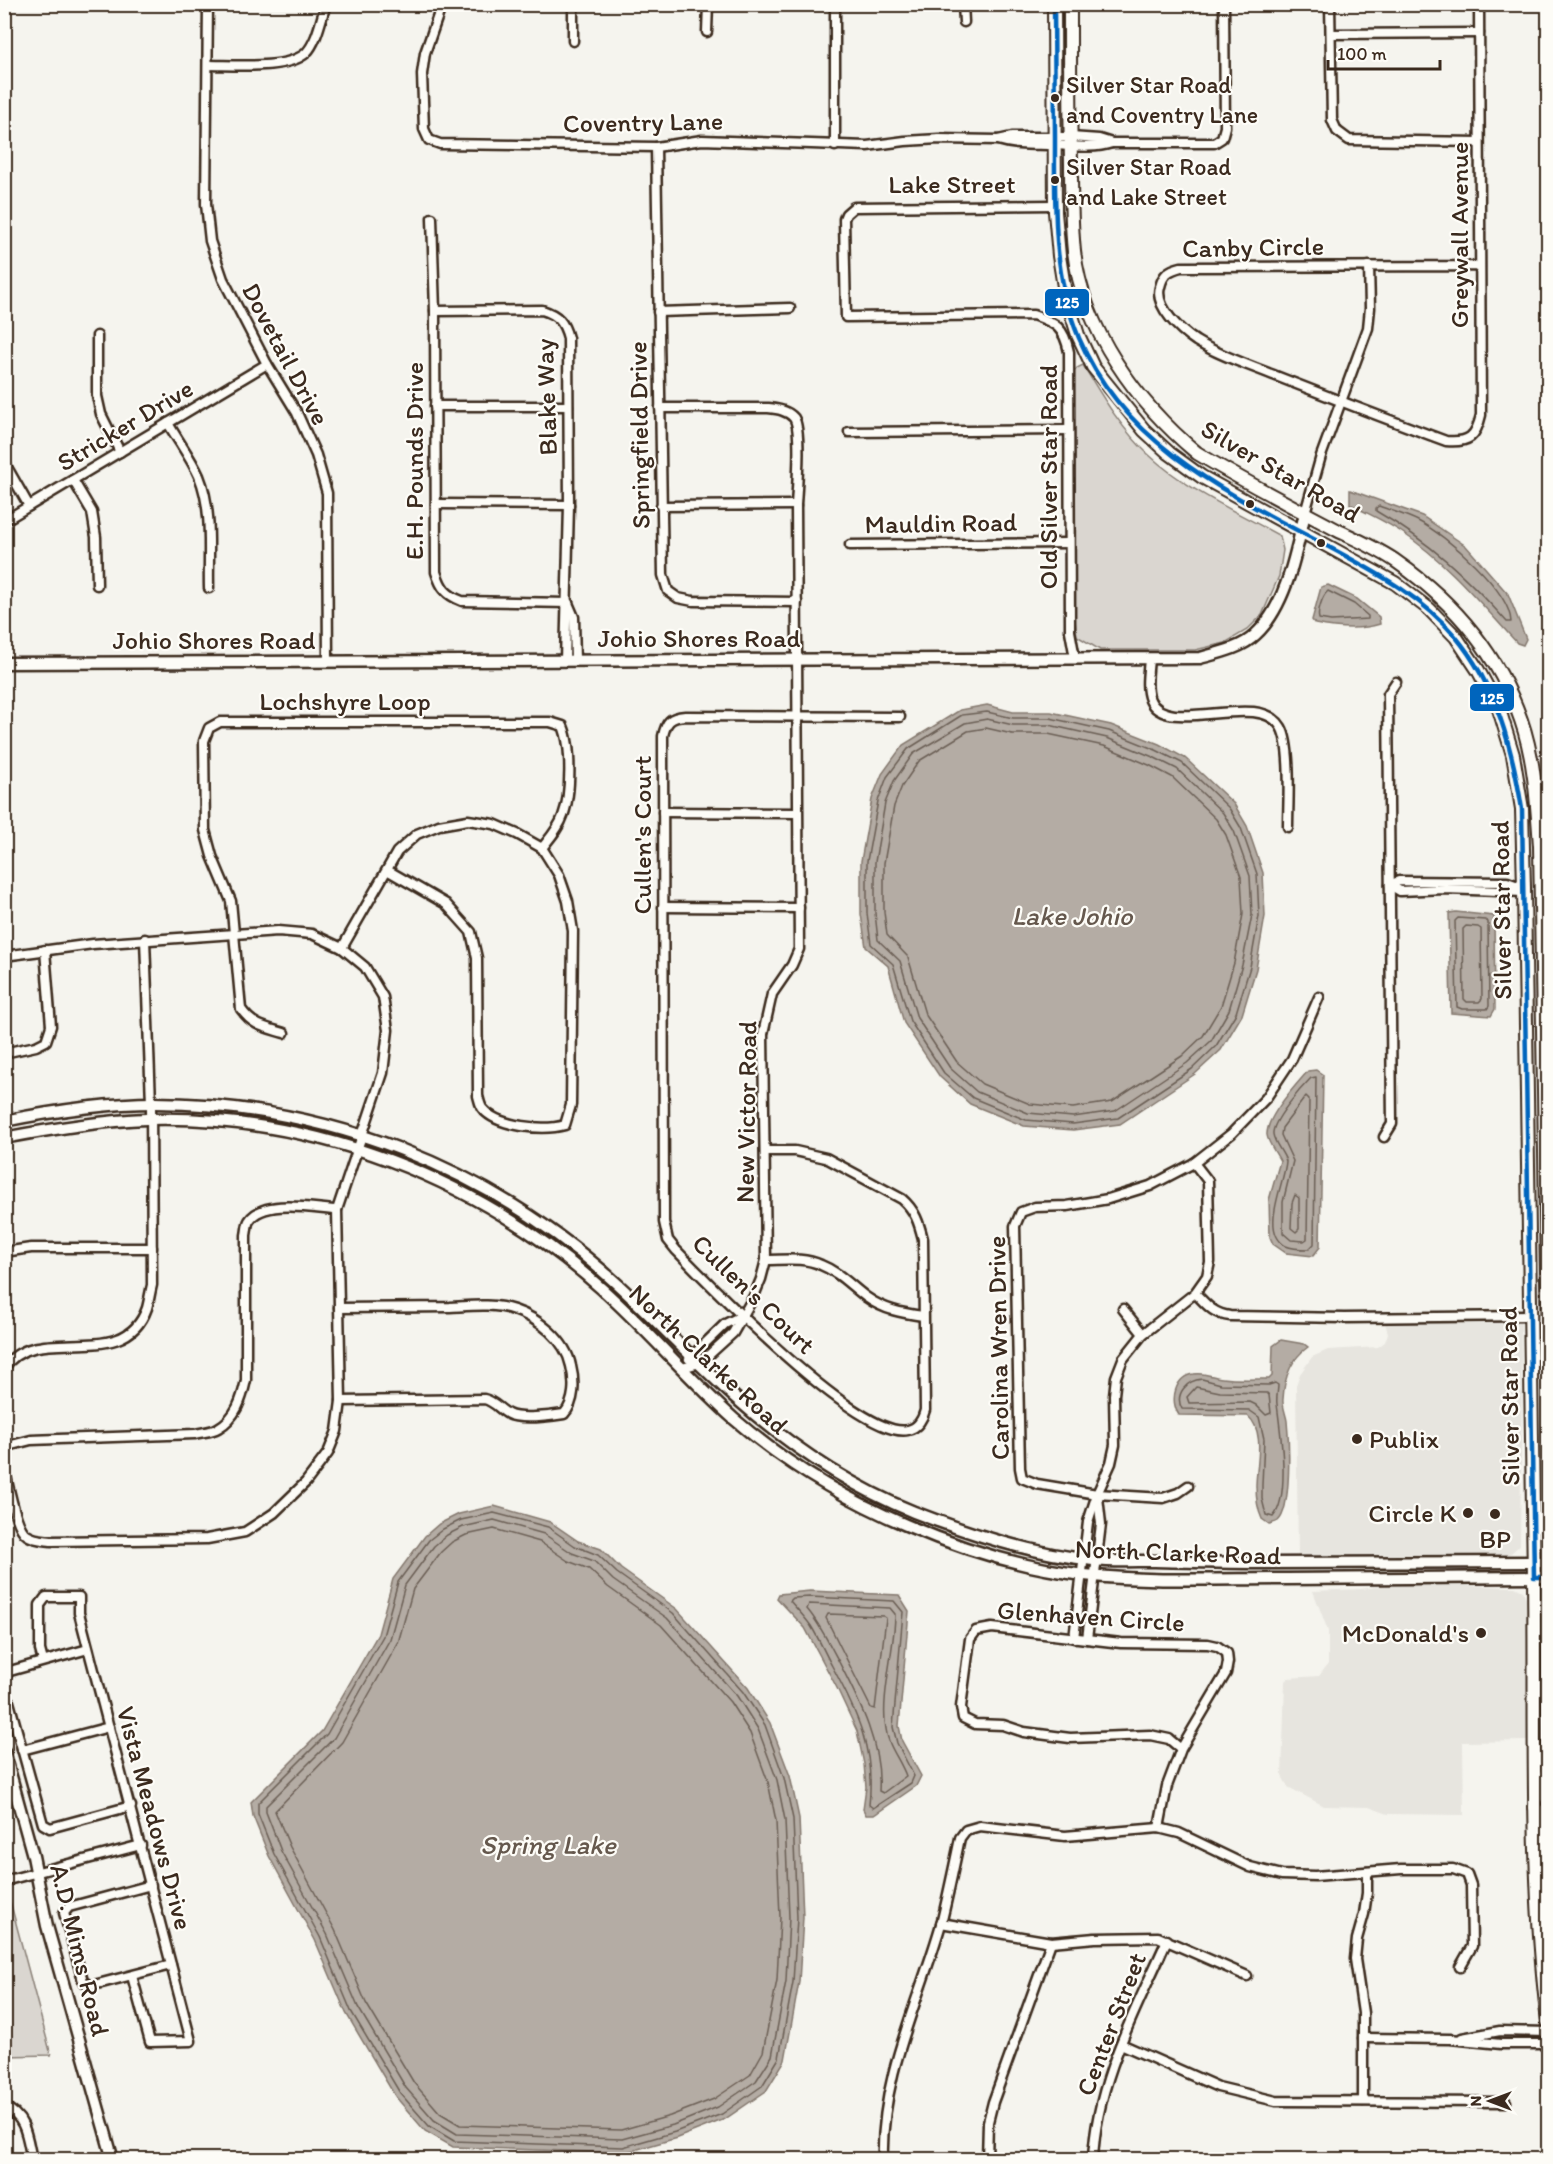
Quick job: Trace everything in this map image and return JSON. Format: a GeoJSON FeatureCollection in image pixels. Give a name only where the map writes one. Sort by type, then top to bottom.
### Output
{"type":"FeatureCollection","features":[{"type":"Feature","properties":{"kind":"main road","name":"Silver Star Road"},"geometry":{"type":"LineString","coordinates":[[1054,4],[1055,205],[1059,256],[1065,293],[1075,325],[1093,367],[1144,430],[1177,459],[1202,477],[1395,583],[1429,609],[1456,637],[1478,670],[1499,709],[1516,766],[1522,809],[1524,890],[1534,1562],[1535,1806],[1540,1956],[1548,2022]]}},
{"type":"Feature","properties":{"kind":"main road","name":"Silver Star Road"},"geometry":{"type":"LineString","coordinates":[[1070,4],[1074,253],[1085,296],[1102,338],[1122,371],[1149,408],[1197,453],[1395,561],[1456,611],[1504,678],[1522,722],[1535,781],[1544,888],[1542,997],[1548,1335]]}},
{"type":"Feature","properties":{"kind":"main road"},"geometry":{"type":"LineString","coordinates":[[1516,766],[1524,781],[1528,812],[1529,870],[1531,876],[1544,888]]}},
{"type":"Feature","properties":{"kind":"main road"},"geometry":{"type":"LineString","coordinates":[[1524,890],[1530,892],[1532,898],[1534,995],[1542,997]]}},
{"type":"Feature","properties":{"kind":"main road"},"geometry":{"type":"LineString","coordinates":[[1528,1171],[1535,1177],[1538,1292],[1541,1303],[1548,1312]]}},
{"type":"Feature","properties":{"kind":"main road"},"geometry":{"type":"LineString","coordinates":[[1535,1708],[1541,1726],[1543,1791],[1548,1800]]}},
{"type":"Feature","properties":{"kind":"main road"},"geometry":{"type":"LineString","coordinates":[[1535,1806],[1545,1822],[1545,1886],[1548,1898]]}},
{"type":"Feature","properties":{"kind":"street","name":"Dovetail Drive"},"geometry":{"type":"LineString","coordinates":[[208,4],[206,204],[210,241],[223,279],[267,364],[297,413],[316,455],[327,493],[328,662]]}},
{"type":"Feature","properties":{"kind":"street"},"geometry":{"type":"LineString","coordinates":[[208,65],[282,63],[294,60],[306,52],[313,43],[326,4]]}},
{"type":"Feature","properties":{"kind":"street","name":"Coventry Lane"},"geometry":{"type":"LineString","coordinates":[[442,4],[425,53],[422,74],[424,129],[429,140],[440,144],[656,147],[702,140],[867,146],[905,141],[998,140],[1012,137],[1100,147],[1112,143],[1214,143],[1222,138],[1225,127],[1224,4]]}},
{"type":"Feature","properties":{"kind":"street"},"geometry":{"type":"LineString","coordinates":[[573,4],[573,41]]}},
{"type":"Feature","properties":{"kind":"street"},"geometry":{"type":"LineString","coordinates":[[707,32],[708,4]]}},
{"type":"Feature","properties":{"kind":"street"},"geometry":{"type":"LineString","coordinates":[[835,4],[835,146]]}},
{"type":"Feature","properties":{"kind":"street"},"geometry":{"type":"LineString","coordinates":[[963,4],[964,22]]}},
{"type":"Feature","properties":{"kind":"street"},"geometry":{"type":"LineString","coordinates":[[1330,4],[1332,120],[1337,131],[1349,140],[1479,142]]}},
{"type":"Feature","properties":{"kind":"street","name":"Greywall Avenue"},"geometry":{"type":"LineString","coordinates":[[1446,441],[1458,442],[1469,439],[1478,429],[1481,415],[1479,4]]}},
{"type":"Feature","properties":{"kind":"street"},"geometry":{"type":"LineString","coordinates":[[1331,34],[1479,33]]}},
{"type":"Feature","properties":{"kind":"street","name":"Springfield Drive"},"geometry":{"type":"LineString","coordinates":[[656,147],[663,575],[668,591],[678,598],[693,601],[797,602]]}},
{"type":"Feature","properties":{"kind":"street","name":"Lake Street"},"geometry":{"type":"LineString","coordinates":[[1033,315],[846,317],[844,219],[850,210],[863,206],[1055,205]]}},
{"type":"Feature","properties":{"kind":"street","name":"E.H. Pounds Drive"},"geometry":{"type":"LineString","coordinates":[[432,218],[435,311],[436,572],[441,586],[449,596],[462,601],[568,603]]}},
{"type":"Feature","properties":{"kind":"street"},"geometry":{"type":"LineString","coordinates":[[1305,513],[1321,456],[1368,328],[1370,266]]}},
{"type":"Feature","properties":{"kind":"street","name":"Canby Circle"},"geometry":{"type":"LineString","coordinates":[[1446,441],[1341,402],[1221,353],[1195,340],[1177,325],[1161,304],[1159,291],[1162,278],[1170,270],[1181,267],[1480,266]]}},
{"type":"Feature","properties":{"kind":"street"},"geometry":{"type":"LineString","coordinates":[[658,312],[790,308]]}},
{"type":"Feature","properties":{"kind":"street","name":"Blake Way"},"geometry":{"type":"LineString","coordinates":[[435,311],[542,310],[554,314],[564,324],[568,338],[568,603],[574,618],[570,661]]}},
{"type":"Feature","properties":{"kind":"street","name":"Old Silver Star Road"},"geometry":{"type":"LineString","coordinates":[[1033,315],[1054,324],[1066,336],[1069,352],[1070,631],[1075,658]]}},
{"type":"Feature","properties":{"kind":"street"},"geometry":{"type":"LineString","coordinates":[[97,336],[97,396],[101,414],[120,452]]}},
{"type":"Feature","properties":{"kind":"street","name":"Stricker Drive"},"geometry":{"type":"LineString","coordinates":[[4,521],[267,364]]}},
{"type":"Feature","properties":{"kind":"street"},"geometry":{"type":"LineString","coordinates":[[435,406],[568,406]]}},
{"type":"Feature","properties":{"kind":"street","name":"New Victor Road"},"geometry":{"type":"LineString","coordinates":[[660,408],[768,408],[785,411],[794,419],[798,431],[796,505],[799,949],[792,965],[772,993],[763,1034],[766,1260],[761,1279],[733,1333],[682,1368]]}},
{"type":"Feature","properties":{"kind":"street"},"geometry":{"type":"LineString","coordinates":[[168,423],[198,475],[204,491],[208,514],[209,588]]}},
{"type":"Feature","properties":{"kind":"street"},"geometry":{"type":"LineString","coordinates":[[849,432],[1068,430]]}},
{"type":"Feature","properties":{"kind":"street"},"geometry":{"type":"LineString","coordinates":[[4,462],[30,506]]}},
{"type":"Feature","properties":{"kind":"street"},"geometry":{"type":"LineString","coordinates":[[73,480],[92,512],[96,537],[97,585]]}},
{"type":"Feature","properties":{"kind":"street"},"geometry":{"type":"LineString","coordinates":[[435,504],[569,505]]}},
{"type":"Feature","properties":{"kind":"street"},"geometry":{"type":"LineString","coordinates":[[661,506],[796,505]]}},
{"type":"Feature","properties":{"kind":"street","name":"Johio Shores Road"},"geometry":{"type":"LineString","coordinates":[[4,663],[1200,658],[1228,650],[1254,637],[1272,616],[1283,591],[1305,513]]}},
{"type":"Feature","properties":{"kind":"street","name":"Mauldin Road"},"geometry":{"type":"LineString","coordinates":[[850,545],[1069,543]]}},
{"type":"Feature","properties":{"kind":"street"},"geometry":{"type":"LineString","coordinates":[[1149,659],[1150,701],[1159,711],[1172,715],[1253,712],[1269,716],[1281,726],[1286,744],[1288,827]]}},
{"type":"Feature","properties":{"kind":"street"},"geometry":{"type":"LineString","coordinates":[[1383,1137],[1392,1124],[1388,694],[1396,682]]}},
{"type":"Feature","properties":{"kind":"street","name":"Cullen's Court"},"geometry":{"type":"LineString","coordinates":[[765,1151],[795,1151],[826,1158],[902,1199],[910,1206],[919,1222],[923,1239],[925,1410],[922,1420],[910,1430],[896,1430],[878,1424],[846,1404],[819,1383],[741,1316],[676,1250],[668,1240],[664,1222],[663,736],[666,723],[673,717],[797,717]]}},
{"type":"Feature","properties":{"kind":"street"},"geometry":{"type":"LineString","coordinates":[[797,717],[900,717]]}},
{"type":"Feature","properties":{"kind":"street","name":"Lochshyre Loop"},"geometry":{"type":"LineString","coordinates":[[233,934],[231,901],[205,830],[204,741],[209,728],[220,722],[550,722],[563,726],[568,738],[568,792],[563,816],[554,833],[542,848]]}},
{"type":"Feature","properties":{"kind":"street"},"geometry":{"type":"LineString","coordinates":[[663,812],[797,813]]}},
{"type":"Feature","properties":{"kind":"street"},"geometry":{"type":"LineString","coordinates":[[342,948],[397,852],[417,834],[439,825],[468,820],[494,824],[542,848],[559,875],[568,902],[573,931],[571,1105],[565,1125],[554,1128],[526,1127],[497,1118],[483,1109],[478,1096],[477,958],[471,932],[446,904],[387,870]]}},
{"type":"Feature","properties":{"kind":"street"},"geometry":{"type":"LineString","coordinates":[[1390,885],[1399,881],[1457,886],[1507,882],[1524,890]]}},
{"type":"Feature","properties":{"kind":"street"},"geometry":{"type":"LineString","coordinates":[[663,907],[799,908]]}},
{"type":"Feature","properties":{"kind":"street"},"geometry":{"type":"LineString","coordinates":[[4,956],[145,939],[278,931],[312,934],[342,948],[365,967],[383,997],[388,1030],[383,1073],[337,1210],[341,1401],[337,1431],[328,1452],[306,1482],[274,1513],[245,1532],[207,1539],[51,1541],[25,1534],[19,1523],[4,1467]]}},
{"type":"Feature","properties":{"kind":"street"},"geometry":{"type":"LineString","coordinates":[[233,934],[241,1009],[249,1020],[259,1026],[284,1033]]}},
{"type":"Feature","properties":{"kind":"street"},"geometry":{"type":"LineString","coordinates":[[4,1368],[8,1362],[25,1351],[47,1345],[97,1344],[119,1340],[136,1326],[146,1310],[152,1286],[152,1248],[151,1103],[145,939]]}},
{"type":"Feature","properties":{"kind":"street"},"geometry":{"type":"LineString","coordinates":[[4,1053],[36,1046],[46,1041],[51,1026],[45,950]]}},
{"type":"Feature","properties":{"kind":"street"},"geometry":{"type":"LineString","coordinates":[[1074,1638],[1088,1522],[1111,1463],[1115,1445],[1116,1377],[1123,1359],[1143,1334],[1195,1293],[1207,1276],[1210,1262],[1208,1181],[1194,1163],[1231,1134],[1266,1098],[1292,1059],[1319,997]]}},
{"type":"Feature","properties":{"kind":"street","name":"North Clarke Road"},"geometry":{"type":"LineString","coordinates":[[4,1121],[47,1112],[151,1103],[211,1105],[266,1111],[363,1134],[447,1169],[490,1189],[572,1244],[738,1400],[779,1434],[813,1458],[910,1510],[968,1532],[1013,1544],[1096,1560],[1224,1563],[1548,1562]]}},
{"type":"Feature","properties":{"kind":"street","name":"North Clarke Road"},"geometry":{"type":"LineString","coordinates":[[4,1138],[103,1122],[150,1119],[215,1121],[269,1128],[329,1140],[411,1168],[459,1189],[513,1222],[602,1289],[733,1418],[769,1447],[807,1473],[905,1525],[959,1545],[1011,1560],[1082,1575],[1158,1579],[1548,1577]]}},
{"type":"Feature","properties":{"kind":"street","name":"Carolina Wren Drive"},"geometry":{"type":"LineString","coordinates":[[1097,1494],[1037,1484],[1022,1478],[1015,1226],[1021,1212],[1035,1207],[1067,1206],[1108,1199],[1150,1186],[1194,1163]]}},
{"type":"Feature","properties":{"kind":"street"},"geometry":{"type":"LineString","coordinates":[[4,1447],[31,1440],[195,1434],[217,1429],[232,1416],[242,1400],[246,1380],[246,1235],[249,1221],[261,1210],[273,1206],[337,1210]]}},
{"type":"Feature","properties":{"kind":"street"},"geometry":{"type":"LineString","coordinates":[[4,1252],[31,1248],[152,1248]]}},
{"type":"Feature","properties":{"kind":"street"},"geometry":{"type":"LineString","coordinates":[[766,1260],[800,1260],[819,1263],[836,1272],[867,1298],[884,1307],[899,1313],[923,1316]]}},
{"type":"Feature","properties":{"kind":"street"},"geometry":{"type":"LineString","coordinates":[[1195,1293],[1219,1315],[1344,1318],[1530,1316]]}},
{"type":"Feature","properties":{"kind":"street"},"geometry":{"type":"LineString","coordinates":[[339,1308],[484,1306],[513,1309],[528,1316],[551,1333],[564,1348],[572,1369],[573,1398],[570,1407],[564,1413],[555,1415],[509,1415],[490,1400],[484,1399],[341,1401]]}},
{"type":"Feature","properties":{"kind":"street"},"geometry":{"type":"LineString","coordinates":[[1123,1309],[1143,1334]]}},
{"type":"Feature","properties":{"kind":"street"},"geometry":{"type":"LineString","coordinates":[[1097,1494],[1163,1498],[1178,1493],[1188,1486]]}},
{"type":"Feature","properties":{"kind":"street"},"geometry":{"type":"LineString","coordinates":[[1087,1639],[1101,1524],[1097,1494]]}},
{"type":"Feature","properties":{"kind":"street"},"geometry":{"type":"LineString","coordinates":[[1088,1522],[1101,1524]]}},
{"type":"Feature","properties":{"kind":"street","name":"Vista Meadows Drive"},"geometry":{"type":"LineString","coordinates":[[43,1661],[40,1650],[40,1605],[46,1597],[79,1597],[79,1613],[190,2041],[150,2042],[132,1976]]}},
{"type":"Feature","properties":{"kind":"street","name":"Glenhaven Circle"},"geometry":{"type":"LineString","coordinates":[[1159,1828],[1167,1786],[1181,1749],[1226,1673],[1227,1653],[1217,1646],[1208,1644],[1121,1643],[992,1628],[976,1631],[970,1639],[961,1707],[963,1718],[975,1724],[1003,1725],[1024,1732],[1070,1738],[1150,1735],[1169,1739],[1181,1749]]}},
{"type":"Feature","properties":{"kind":"street"},"geometry":{"type":"LineString","coordinates":[[4,1677],[10,1671],[88,1648]]}},
{"type":"Feature","properties":{"kind":"street"},"geometry":{"type":"LineString","coordinates":[[4,1684],[43,1824],[50,1828],[130,1806]]}},
{"type":"Feature","properties":{"kind":"street"},"geometry":{"type":"LineString","coordinates":[[22,1750],[109,1727]]}},
{"type":"Feature","properties":{"kind":"street","name":"A.D. Mims Road"},"geometry":{"type":"LineString","coordinates":[[4,1751],[33,1856],[47,1926],[113,2160]]}},
{"type":"Feature","properties":{"kind":"street"},"geometry":{"type":"LineString","coordinates":[[883,2160],[886,2114],[894,2072],[941,1923],[960,1838],[966,1830],[980,1826],[1065,1836],[1159,1828],[1179,1833],[1250,1867],[1282,1875],[1315,1876],[1401,1869],[1453,1869],[1467,1874],[1472,1885],[1472,1946],[1460,1967]]}},
{"type":"Feature","properties":{"kind":"street"},"geometry":{"type":"LineString","coordinates":[[4,1881],[141,1845]]}},
{"type":"Feature","properties":{"kind":"street"},"geometry":{"type":"LineString","coordinates":[[1363,2101],[1363,2013],[1355,1959],[1365,1904],[1367,1872]]}},
{"type":"Feature","properties":{"kind":"street"},"geometry":{"type":"LineString","coordinates":[[151,1885],[69,1907],[64,1913],[83,1981],[90,1986],[171,1965]]}},
{"type":"Feature","properties":{"kind":"street"},"geometry":{"type":"LineString","coordinates":[[941,1923],[1051,1942],[1158,1937],[1247,1976]]}},
{"type":"Feature","properties":{"kind":"street","name":"Center Street"},"geometry":{"type":"LineString","coordinates":[[1093,2160],[1098,2119],[1110,2069],[1167,1940]]}},
{"type":"Feature","properties":{"kind":"street"},"geometry":{"type":"LineString","coordinates":[[987,2160],[988,2122],[993,2102],[1051,1942]]}},
{"type":"Feature","properties":{"kind":"street"},"geometry":{"type":"LineString","coordinates":[[1450,2040],[1500,2031],[1548,2032]]}},
{"type":"Feature","properties":{"kind":"street"},"geometry":{"type":"LineString","coordinates":[[1363,2038],[1548,2044]]}},
{"type":"Feature","properties":{"kind":"street"},"geometry":{"type":"LineString","coordinates":[[1121,2044],[1210,2084],[1245,2095],[1276,2101],[1506,2102]]}},
{"type":"Feature","properties":{"kind":"street"},"geometry":{"type":"LineString","coordinates":[[4,2107],[14,2111],[24,2124],[32,2160]]}},
{"type":"Feature","properties":{"kind":"shaded area"},"geometry":{"type":"Polygon","coordinates":[[[1083,365],[1121,423],[1138,444],[1162,467],[1211,499],[1280,536],[1283,550],[1279,576],[1262,615],[1247,630],[1225,643],[1195,650],[1100,650],[1077,636],[1071,376],[1077,368],[1083,365]]]}},
{"type":"Feature","properties":{"kind":"shaded area"},"geometry":{"type":"Polygon","coordinates":[[[1385,1323],[1521,1323],[1520,1545],[1511,1553],[1499,1558],[1298,1558],[1296,1385],[1300,1374],[1312,1357],[1328,1350],[1378,1347],[1385,1342],[1388,1333],[1385,1323]]]}},
{"type":"Feature","properties":{"kind":"shaded area"},"geometry":{"type":"Polygon","coordinates":[[[1419,1583],[1515,1587],[1523,1591],[1527,1600],[1529,1741],[1463,1742],[1464,1815],[1388,1814],[1369,1807],[1324,1806],[1288,1787],[1282,1776],[1285,1681],[1288,1678],[1319,1676],[1328,1664],[1328,1631],[1313,1591],[1419,1583]]]}},
{"type":"Feature","properties":{"kind":"shaded area"},"geometry":{"type":"Polygon","coordinates":[[[5,1882],[51,2055],[5,2056],[5,1882]]]}},
{"type":"Feature","properties":{"kind":"water"},"geometry":{"type":"Polygon","coordinates":[[[1350,490],[1422,516],[1466,546],[1508,594],[1526,639],[1523,645],[1517,643],[1435,557],[1403,533],[1350,504],[1350,490]]]}},
{"type":"Feature","properties":{"kind":"water"},"geometry":{"type":"Polygon","coordinates":[[[1328,585],[1357,599],[1379,617],[1380,624],[1348,628],[1315,624],[1312,620],[1321,587],[1328,585]]]}},
{"type":"Feature","properties":{"kind":"water","name":"Lake Johio"},"geometry":{"type":"Polygon","coordinates":[[[987,705],[1013,712],[1051,712],[1111,725],[1159,744],[1185,758],[1234,804],[1247,826],[1263,873],[1265,916],[1256,969],[1242,1015],[1221,1050],[1195,1074],[1120,1124],[1073,1130],[1024,1126],[970,1104],[940,1077],[904,1023],[888,966],[866,947],[861,914],[861,861],[872,799],[882,774],[903,745],[960,710],[987,705]]]}},
{"type":"Feature","properties":{"kind":"water"},"geometry":{"type":"Polygon","coordinates":[[[1449,913],[1494,916],[1495,1009],[1491,1016],[1451,1013],[1449,913]]]}},
{"type":"Feature","properties":{"kind":"water"},"geometry":{"type":"Polygon","coordinates":[[[1316,1070],[1323,1075],[1320,1247],[1313,1256],[1286,1253],[1273,1244],[1270,1237],[1269,1200],[1280,1161],[1267,1135],[1271,1119],[1283,1102],[1308,1071],[1316,1070]]]}},
{"type":"Feature","properties":{"kind":"water"},"geometry":{"type":"Polygon","coordinates":[[[1281,1340],[1304,1344],[1308,1347],[1293,1363],[1285,1384],[1283,1402],[1288,1430],[1288,1489],[1282,1514],[1278,1521],[1269,1524],[1262,1519],[1257,1502],[1259,1449],[1254,1423],[1248,1416],[1179,1415],[1174,1396],[1182,1379],[1194,1374],[1228,1379],[1269,1379],[1272,1376],[1273,1346],[1281,1340]]]}},
{"type":"Feature","properties":{"kind":"water","name":"Spring Lake"},"geometry":{"type":"Polygon","coordinates":[[[494,1506],[550,1522],[578,1541],[601,1549],[621,1569],[677,1609],[748,1688],[770,1723],[790,1776],[799,1818],[803,1917],[799,1982],[785,2060],[766,2091],[725,2119],[677,2138],[624,2153],[453,2147],[425,2131],[395,2096],[346,2013],[315,1940],[269,1856],[253,1816],[251,1802],[322,1731],[378,1634],[393,1579],[425,1536],[439,1524],[459,1514],[494,1506]]]}},
{"type":"Feature","properties":{"kind":"water"},"geometry":{"type":"Polygon","coordinates":[[[810,1591],[899,1595],[909,1611],[899,1726],[902,1741],[921,1776],[916,1786],[874,1815],[866,1815],[863,1809],[866,1787],[857,1731],[805,1628],[777,1598],[779,1594],[810,1591]]]}},
{"type":"Feature","properties":{"kind":"transit line","name":"125"},"geometry":{"type":"LineString","coordinates":[[1054,4],[1055,213],[1060,264],[1070,314],[1079,338],[1100,377],[1126,411],[1156,441],[1190,467],[1226,491],[1386,579],[1430,611],[1455,636],[1481,675],[1492,696],[1507,740],[1522,809],[1534,1577],[1548,1577]]}},
{"type":"Feature","properties":{"kind":"place","name":"Silver Star Road and Coventry Lane"},"geometry":{"type":"Point","coordinates":[1055,98]}},
{"type":"Feature","properties":{"kind":"place","name":"Silver Star Road and Lake Street"},"geometry":{"type":"Point","coordinates":[1055,180]}},
{"type":"Feature","properties":{"kind":"place","name":"Publix"},"geometry":{"type":"Point","coordinates":[1357,1439]}},
{"type":"Feature","properties":{"kind":"place","name":"Circle K"},"geometry":{"type":"Point","coordinates":[1468,1513]}},
{"type":"Feature","properties":{"kind":"place","name":"BP"},"geometry":{"type":"Point","coordinates":[1495,1514]}},
{"type":"Feature","properties":{"kind":"place","name":"McDonald's"},"geometry":{"type":"Point","coordinates":[1481,1633]}}]}
